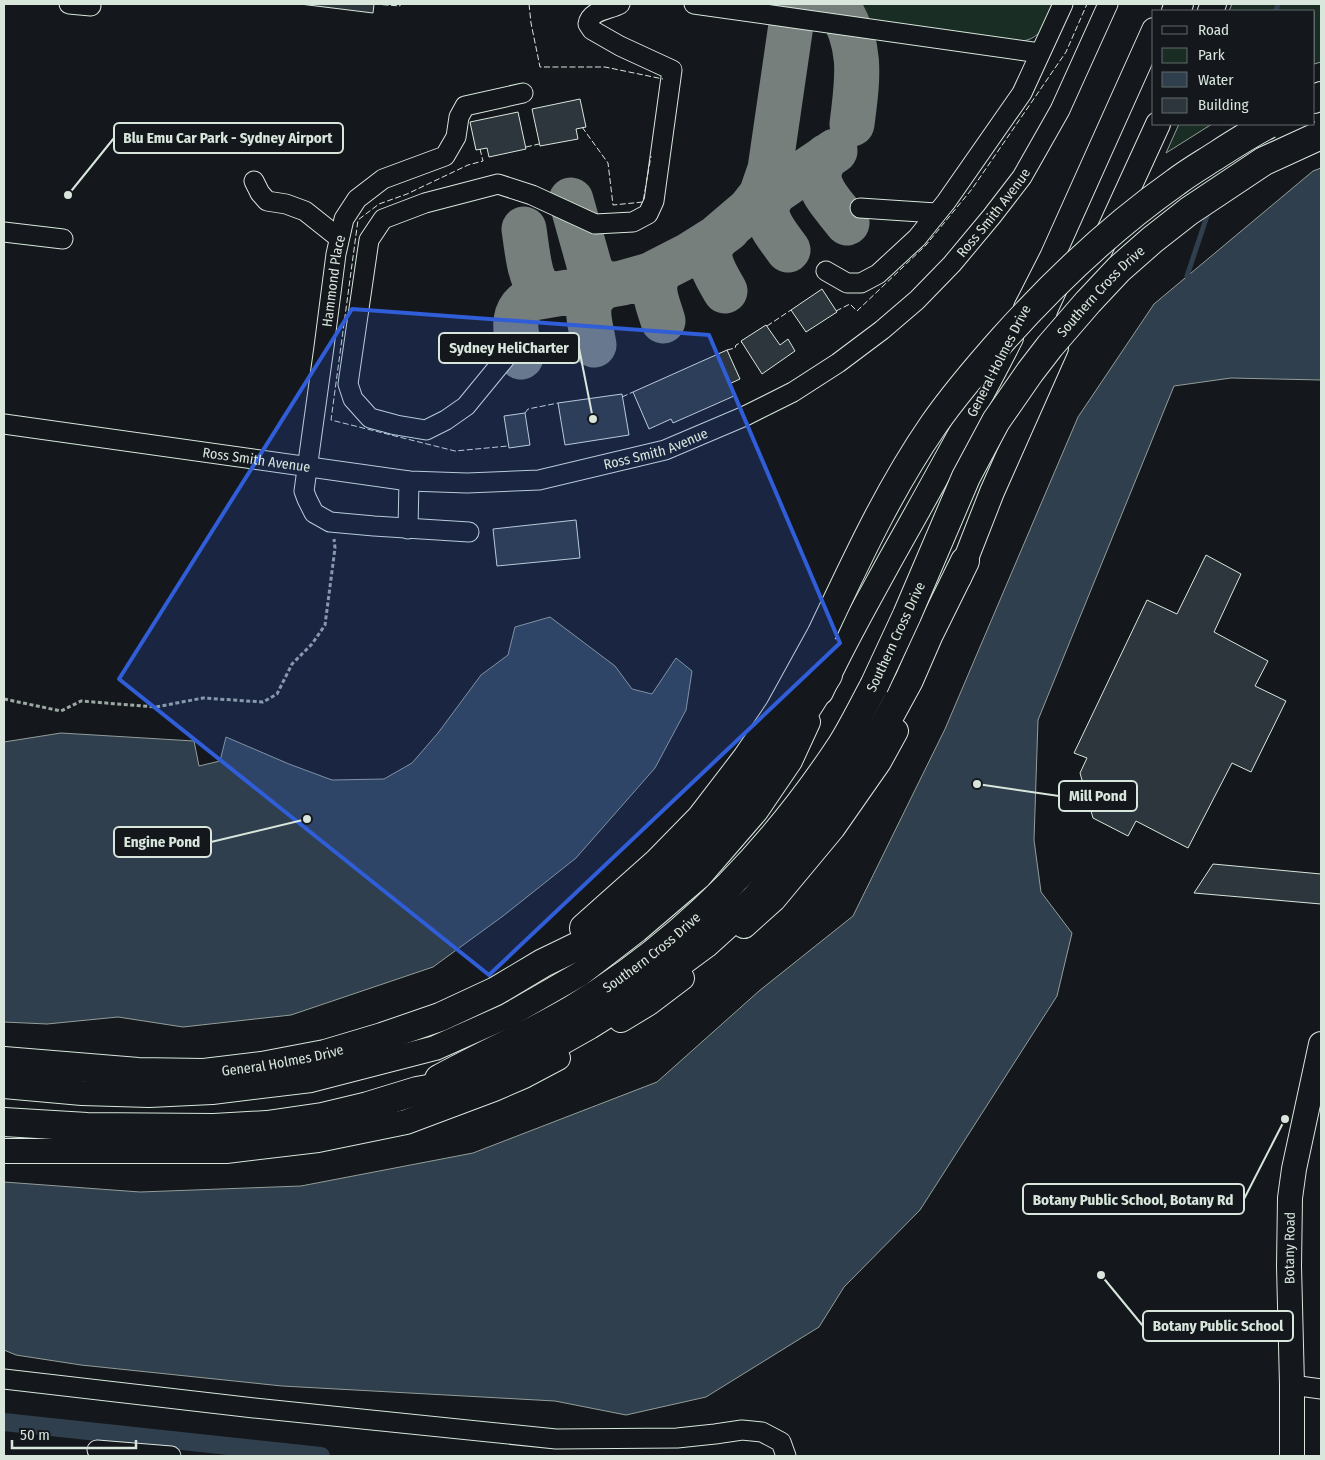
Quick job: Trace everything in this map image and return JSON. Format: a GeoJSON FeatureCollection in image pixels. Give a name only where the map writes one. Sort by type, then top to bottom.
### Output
{"type":"FeatureCollection","features":[{"type":"Feature","properties":{"kind":"highway"},"geometry":{"type":"LineString","coordinates":[[543,963],[657,863],[701,818],[747,758],[779,710],[822,633],[866,539],[905,470],[935,423],[969,378],[1035,304],[1074,265],[1127,219],[1176,182],[1266,125]]}},
{"type":"Feature","properties":{"kind":"highway","name":"Southern Cross Drive"},"geometry":{"type":"LineString","coordinates":[[417,1091],[530,1034],[574,1008],[652,954],[690,922],[745,870],[798,807],[842,745],[874,686],[907,615],[966,478],[996,421],[1050,346],[1119,269],[1188,210],[1264,161],[1321,135]]}},
{"type":"Feature","properties":{"kind":"highway"},"geometry":{"type":"LineString","coordinates":[[4,1122],[87,1127],[214,1128],[267,1125],[322,1116],[368,1106],[417,1091],[484,1079],[534,1056],[589,1025],[632,998],[705,944],[755,899],[837,798],[872,746],[909,680],[964,561]]}},
{"type":"Feature","properties":{"kind":"highway"},"geometry":{"type":"LineString","coordinates":[[543,963],[605,933],[657,892],[702,850],[742,801],[791,733],[828,675]]}},
{"type":"Feature","properties":{"kind":"highway","name":"General Holmes Drive"},"geometry":{"type":"LineString","coordinates":[[4,1061],[138,1072],[204,1073],[262,1066],[335,1051],[382,1038],[440,1017],[496,991],[543,963]]}},
{"type":"Feature","properties":{"kind":"main road","name":"General Holmes Drive"},"geometry":{"type":"LineString","coordinates":[[4,1086],[82,1093],[149,1095],[212,1092],[311,1080],[435,1048],[507,1016],[580,974],[638,930],[699,877],[756,811],[790,761],[828,675],[986,387],[1052,257],[1152,36]]}},
{"type":"Feature","properties":{"kind":"main road"},"geometry":{"type":"LineString","coordinates":[[4,1151],[226,1151],[318,1140],[406,1122],[524,1076],[595,1037],[649,1003],[722,947],[774,899],[833,828],[880,762],[939,644],[964,561],[992,492],[1088,275],[1158,125]]}},
{"type":"Feature","properties":{"kind":"main road","name":"Botany Road"},"geometry":{"type":"LineString","coordinates":[[1292,1456],[1289,1266],[1290,1198],[1294,1169],[1318,1072],[1321,1044]]}},
{"type":"Feature","properties":{"kind":"street"},"geometry":{"type":"LineString","coordinates":[[69,4],[90,6]]}},
{"type":"Feature","properties":{"kind":"street"},"geometry":{"type":"LineString","coordinates":[[507,356],[466,406],[446,420],[426,430],[370,418],[353,399],[348,384],[369,240],[383,219],[425,202],[498,184],[532,195],[596,224],[634,222],[648,214],[654,201],[672,70],[620,46],[592,30],[588,24],[588,18],[593,14],[620,4]]}},
{"type":"Feature","properties":{"kind":"street"},"geometry":{"type":"LineString","coordinates":[[694,4],[1040,53]]}},
{"type":"Feature","properties":{"kind":"street"},"geometry":{"type":"LineString","coordinates":[[826,271],[847,283],[861,283],[878,274],[917,238],[946,202],[1022,93],[1063,4]]}},
{"type":"Feature","properties":{"kind":"street","name":"Ross Smith Avenue"},"geometry":{"type":"LineString","coordinates":[[4,424],[409,481],[467,483],[539,480],[673,446],[746,416],[793,392],[838,362],[889,324],[917,300],[952,264],[1022,176],[1060,110],[1108,4]]}},
{"type":"Feature","properties":{"kind":"street","name":"Hammond Place"},"geometry":{"type":"LineString","coordinates":[[330,522],[314,513],[304,491],[336,254],[344,219],[357,199],[383,179],[445,156],[456,137],[459,117],[465,106],[523,93]]}},
{"type":"Feature","properties":{"kind":"street"},"geometry":{"type":"LineString","coordinates":[[254,181],[260,194],[267,202],[286,204],[305,211],[339,238]]}},
{"type":"Feature","properties":{"kind":"street"},"geometry":{"type":"LineString","coordinates":[[860,208],[936,213]]}},
{"type":"Feature","properties":{"kind":"street"},"geometry":{"type":"LineString","coordinates":[[4,232],[63,239]]}},
{"type":"Feature","properties":{"kind":"street"},"geometry":{"type":"LineString","coordinates":[[408,528],[409,481]]}},
{"type":"Feature","properties":{"kind":"street"},"geometry":{"type":"LineString","coordinates":[[330,522],[469,532]]}},
{"type":"Feature","properties":{"kind":"street"},"geometry":{"type":"LineString","coordinates":[[4,1379],[244,1407],[556,1439],[677,1438],[742,1430],[762,1432],[781,1442],[786,1456]]}},
{"type":"Feature","properties":{"kind":"street"},"geometry":{"type":"LineString","coordinates":[[1292,1385],[1321,1389]]}},
{"type":"Feature","properties":{"kind":"street"},"geometry":{"type":"LineString","coordinates":[[97,1450],[171,1456]]}},
{"type":"Feature","properties":{"kind":"path"},"geometry":{"type":"LineString","coordinates":[[4,699],[61,711],[81,701],[156,707],[203,698],[263,702],[277,694],[292,664],[312,644],[325,625],[335,548],[330,522]]}},
{"type":"Feature","properties":{"kind":"highlighted area"},"geometry":{"type":"Polygon","coordinates":[[[352,309],[709,335],[840,643],[489,975],[119,679],[352,309]]]}},
{"type":"Feature","properties":{"kind":"green space"},"geometry":{"type":"Polygon","coordinates":[[[854,4],[1056,4],[1044,27],[1035,36],[1022,41],[863,20],[854,4]]]}},
{"type":"Feature","properties":{"kind":"green space"},"geometry":{"type":"Polygon","coordinates":[[[1232,4],[1321,4],[1321,62],[1315,64],[1315,10],[1229,10],[1232,4]]]}},
{"type":"Feature","properties":{"kind":"green space"},"geometry":{"type":"Polygon","coordinates":[[[1179,125],[1210,125],[1166,153],[1179,125]]]}},
{"type":"Feature","properties":{"kind":"water"},"geometry":{"type":"Polygon","coordinates":[[[1321,168],[1321,380],[1231,378],[1174,386],[1038,720],[1034,840],[1041,892],[1072,933],[1057,996],[920,1210],[844,1287],[819,1327],[706,1397],[626,1415],[555,1401],[282,1386],[81,1365],[16,1355],[4,1350],[4,1182],[140,1192],[301,1186],[473,1153],[657,1082],[759,991],[853,916],[945,729],[1078,417],[1154,304],[1313,171],[1321,168]]]}},
{"type":"Feature","properties":{"kind":"water"},"geometry":{"type":"Polygon","coordinates":[[[550,617],[615,666],[632,689],[652,694],[676,658],[692,671],[686,710],[655,768],[576,858],[503,916],[433,967],[291,1015],[183,1027],[118,1017],[47,1024],[4,1022],[4,742],[61,733],[194,741],[199,766],[220,761],[226,737],[332,780],[384,779],[412,763],[438,733],[481,675],[508,655],[515,627],[550,617]]]}},
{"type":"Feature","properties":{"kind":"building"},"geometry":{"type":"Polygon","coordinates":[[[300,4],[374,4],[373,13],[300,4]]]}},
{"type":"Feature","properties":{"kind":"building"},"geometry":{"type":"Polygon","coordinates":[[[580,99],[586,127],[576,129],[578,139],[540,146],[532,109],[580,99]]]}},
{"type":"Feature","properties":{"kind":"building"},"geometry":{"type":"Polygon","coordinates":[[[518,112],[526,149],[489,157],[487,148],[476,150],[470,122],[518,112]]]}},
{"type":"Feature","properties":{"kind":"building"},"geometry":{"type":"Polygon","coordinates":[[[822,289],[837,312],[806,332],[791,310],[822,289]]]}},
{"type":"Feature","properties":{"kind":"building"},"geometry":{"type":"Polygon","coordinates":[[[766,325],[780,345],[788,339],[795,351],[762,374],[741,341],[766,325]]]}},
{"type":"Feature","properties":{"kind":"building"},"geometry":{"type":"Polygon","coordinates":[[[727,350],[740,379],[729,384],[734,396],[673,423],[671,419],[649,429],[633,392],[727,350]]]}},
{"type":"Feature","properties":{"kind":"building"},"geometry":{"type":"Polygon","coordinates":[[[622,394],[629,435],[565,445],[558,403],[622,394]]]}},
{"type":"Feature","properties":{"kind":"building"},"geometry":{"type":"Polygon","coordinates":[[[525,413],[530,445],[509,448],[504,416],[525,413]]]}},
{"type":"Feature","properties":{"kind":"building"},"geometry":{"type":"Polygon","coordinates":[[[576,520],[580,558],[497,566],[493,529],[576,520]]]}},
{"type":"Feature","properties":{"kind":"building"},"geometry":{"type":"Polygon","coordinates":[[[1206,555],[1241,574],[1214,632],[1268,661],[1255,686],[1286,701],[1251,772],[1232,763],[1188,848],[1136,821],[1128,836],[1093,818],[1080,773],[1087,758],[1074,753],[1147,600],[1177,614],[1206,555]]]}},
{"type":"Feature","properties":{"kind":"building"},"geometry":{"type":"Polygon","coordinates":[[[1213,864],[1321,874],[1321,904],[1194,893],[1213,864]]]}},
{"type":"Feature","properties":{"kind":"waterway"},"geometry":{"type":"LineString","coordinates":[[1276,10],[1278,4]]}},
{"type":"Feature","properties":{"kind":"waterway"},"geometry":{"type":"LineString","coordinates":[[1187,276],[1209,210]]}},
{"type":"Feature","properties":{"kind":"waterway"},"geometry":{"type":"LineString","coordinates":[[4,1422],[321,1456]]}},
{"type":"Feature","properties":{"kind":"taxiway"},"geometry":{"type":"LineString","coordinates":[[750,209],[761,195],[770,169],[794,4]]}},
{"type":"Feature","properties":{"kind":"taxiway"},"geometry":{"type":"LineString","coordinates":[[837,4],[845,19],[855,48],[857,76],[852,124]]}},
{"type":"Feature","properties":{"kind":"taxiway"},"geometry":{"type":"LineString","coordinates":[[521,357],[516,332],[517,317],[525,304],[533,298],[622,283],[650,275],[689,255],[716,238],[750,209],[835,151]]}},
{"type":"Feature","properties":{"kind":"taxiway"},"geometry":{"type":"LineString","coordinates":[[827,156],[821,165],[820,183],[847,223]]}},
{"type":"Feature","properties":{"kind":"taxiway"},"geometry":{"type":"LineString","coordinates":[[776,191],[770,199],[767,214],[773,228],[788,250]]}},
{"type":"Feature","properties":{"kind":"taxiway"},"geometry":{"type":"LineString","coordinates":[[571,200],[590,268],[597,280],[612,285]]}},
{"type":"Feature","properties":{"kind":"taxiway"},"geometry":{"type":"LineString","coordinates":[[524,229],[532,275],[538,286],[555,294]]}},
{"type":"Feature","properties":{"kind":"taxiway"},"geometry":{"type":"LineString","coordinates":[[725,291],[712,265],[710,252],[716,239],[728,229]]}},
{"type":"Feature","properties":{"kind":"taxiway"},"geometry":{"type":"LineString","coordinates":[[663,269],[658,275],[655,287],[655,294],[663,321]]}},
{"type":"Feature","properties":{"kind":"taxiway"},"geometry":{"type":"LineString","coordinates":[[594,345],[589,319],[590,304],[598,292],[606,286]]}},
{"type":"Feature","properties":{"kind":"fence"},"geometry":{"type":"LineString","coordinates":[[374,4],[400,6],[400,4]]}},
{"type":"Feature","properties":{"kind":"fence"},"geometry":{"type":"LineString","coordinates":[[529,4],[540,67],[605,67],[663,79]]}},
{"type":"Feature","properties":{"kind":"fence"},"geometry":{"type":"LineString","coordinates":[[836,311],[850,304],[857,311],[926,245],[972,189],[1066,52],[1087,4]]}},
{"type":"Feature","properties":{"kind":"fence"},"geometry":{"type":"LineString","coordinates":[[582,127],[608,163],[613,205],[643,202],[651,156]]}},
{"type":"Feature","properties":{"kind":"fence"},"geometry":{"type":"LineString","coordinates":[[526,147],[539,144]]}},
{"type":"Feature","properties":{"kind":"fence"},"geometry":{"type":"LineString","coordinates":[[480,149],[483,161],[468,165],[407,194],[379,204],[358,220],[331,420],[455,451],[508,446]]}},
{"type":"Feature","properties":{"kind":"fence"},"geometry":{"type":"LineString","coordinates":[[767,326],[791,310]]}},
{"type":"Feature","properties":{"kind":"fence"},"geometry":{"type":"LineString","coordinates":[[727,350],[735,348],[736,345],[742,342]]}},
{"type":"Feature","properties":{"kind":"fence"},"geometry":{"type":"LineString","coordinates":[[622,397],[633,392]]}},
{"type":"Feature","properties":{"kind":"fence"},"geometry":{"type":"LineString","coordinates":[[525,413],[528,409],[558,403]]}},
{"type":"Feature","properties":{"kind":"place","name":"Blu Emu Car Park - Sydney Airport"},"geometry":{"type":"Point","coordinates":[68,195]}},
{"type":"Feature","properties":{"kind":"place","name":"Sydney HeliCharter"},"geometry":{"type":"Point","coordinates":[593,419]}},
{"type":"Feature","properties":{"kind":"place","name":"Mill Pond"},"geometry":{"type":"Point","coordinates":[977,784]}},
{"type":"Feature","properties":{"kind":"place","name":"Engine Pond"},"geometry":{"type":"Point","coordinates":[307,819]}},
{"type":"Feature","properties":{"kind":"place","name":"Botany Public School, Botany Rd"},"geometry":{"type":"Point","coordinates":[1285,1119]}},
{"type":"Feature","properties":{"kind":"place","name":"Botany Public School"},"geometry":{"type":"Point","coordinates":[1101,1275]}}]}
